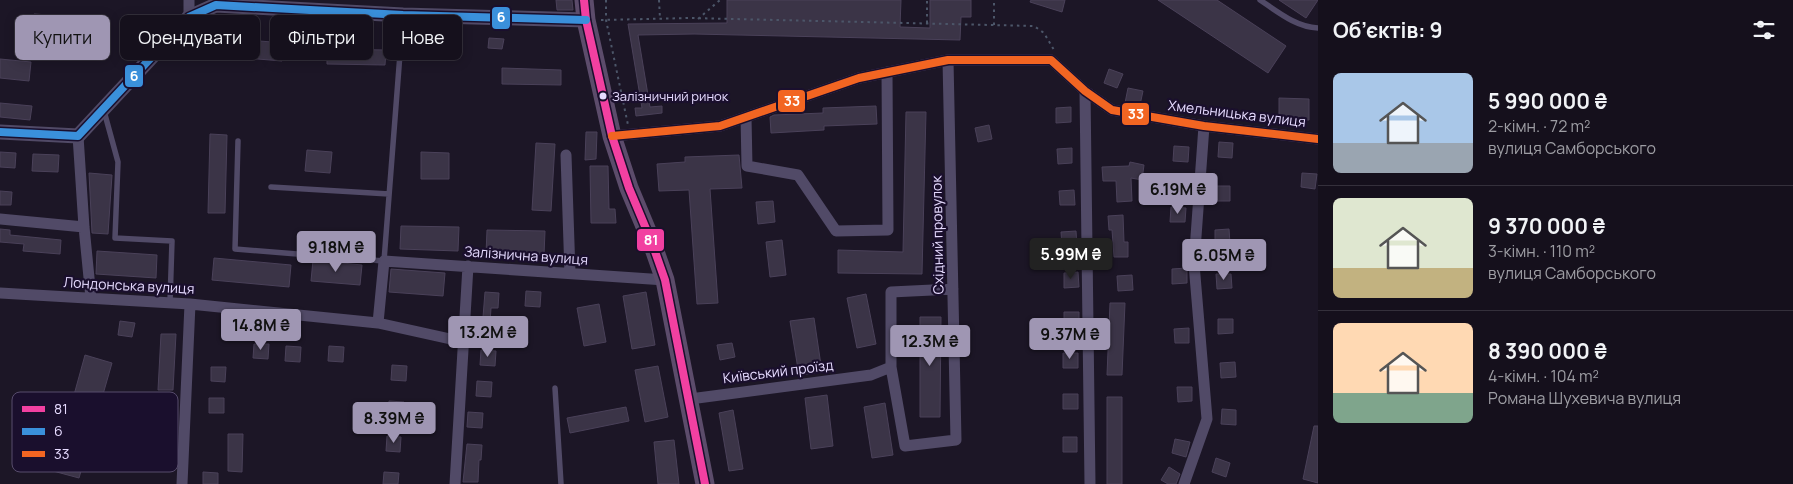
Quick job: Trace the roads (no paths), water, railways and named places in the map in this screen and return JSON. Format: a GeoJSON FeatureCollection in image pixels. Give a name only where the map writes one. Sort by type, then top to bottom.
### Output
{"type":"FeatureCollection","features":[{"type":"Feature","properties":{"kind":"main road"},"geometry":{"type":"LineString","coordinates":[[586,5],[621,135],[629,188],[665,280],[706,484]]}},
{"type":"Feature","properties":{"kind":"street"},"geometry":{"type":"LineString","coordinates":[[189,15],[190,0]]}},
{"type":"Feature","properties":{"kind":"street"},"geometry":{"type":"LineString","coordinates":[[191,15],[216,5],[386,15]]}},
{"type":"Feature","properties":{"kind":"street"},"geometry":{"type":"LineString","coordinates":[[420,15],[586,5]]}},
{"type":"Feature","properties":{"kind":"street"},"geometry":{"type":"LineString","coordinates":[[91,298],[78,136],[148,60]]}},
{"type":"Feature","properties":{"kind":"street","name":"Хмельницька вулиця"},"geometry":{"type":"LineString","coordinates":[[621,135],[720,126],[859,78],[948,60],[1051,60],[1085,91],[1112,110],[1204,126],[1318,138]]}},
{"type":"Feature","properties":{"kind":"street","name":"Східний провулок"},"geometry":{"type":"LineString","coordinates":[[891,367],[906,446],[956,440],[948,60]]}},
{"type":"Feature","properties":{"kind":"street"},"geometry":{"type":"LineString","coordinates":[[746,117],[747,166],[798,175],[836,231],[888,230],[887,72]]}},
{"type":"Feature","properties":{"kind":"street"},"geometry":{"type":"LineString","coordinates":[[1085,91],[1090,484]]}},
{"type":"Feature","properties":{"kind":"street"},"geometry":{"type":"LineString","coordinates":[[1184,484],[1207,419],[1194,264],[1204,126]]}},
{"type":"Feature","properties":{"kind":"street"},"geometry":{"type":"LineString","coordinates":[[0,132],[78,136]]}},
{"type":"Feature","properties":{"kind":"street"},"geometry":{"type":"LineString","coordinates":[[566,155],[570,274]]}},
{"type":"Feature","properties":{"kind":"street"},"geometry":{"type":"LineString","coordinates":[[0,219],[84,227]]}},
{"type":"Feature","properties":{"kind":"street"},"geometry":{"type":"LineString","coordinates":[[378,323],[384,260]]}},
{"type":"Feature","properties":{"kind":"street","name":"Залізнична вулиця"},"geometry":{"type":"LineString","coordinates":[[384,260],[665,280]]}},
{"type":"Feature","properties":{"kind":"street"},"geometry":{"type":"LineString","coordinates":[[455,484],[468,266]]}},
{"type":"Feature","properties":{"kind":"street"},"geometry":{"type":"LineString","coordinates":[[891,367],[891,292],[953,290]]}},
{"type":"Feature","properties":{"kind":"street","name":"Лондонська вулиця"},"geometry":{"type":"LineString","coordinates":[[0,294],[170,302],[378,323],[464,342]]}},
{"type":"Feature","properties":{"kind":"street"},"geometry":{"type":"LineString","coordinates":[[182,484],[190,304]]}},
{"type":"Feature","properties":{"kind":"street","name":"Київський проїзд"},"geometry":{"type":"LineString","coordinates":[[690,399],[871,374],[891,367]]}},
{"type":"Feature","properties":{"kind":"lane"},"geometry":{"type":"LineString","coordinates":[[1260,0],[1295,23],[1308,28],[1318,28]]}},
{"type":"Feature","properties":{"kind":"lane"},"geometry":{"type":"LineString","coordinates":[[238,141],[236,248],[384,260],[400,60]]}},
{"type":"Feature","properties":{"kind":"lane"},"geometry":{"type":"LineString","coordinates":[[103,108],[118,162],[115,238],[172,241],[170,302]]}},
{"type":"Feature","properties":{"kind":"lane"},"geometry":{"type":"LineString","coordinates":[[271,187],[390,194]]}},
{"type":"Feature","properties":{"kind":"lane"},"geometry":{"type":"LineString","coordinates":[[555,388],[561,484]]}},
{"type":"Feature","properties":{"kind":"place","name":"Залізничний ринок"},"geometry":{"type":"Point","coordinates":[603,96]}}]}
